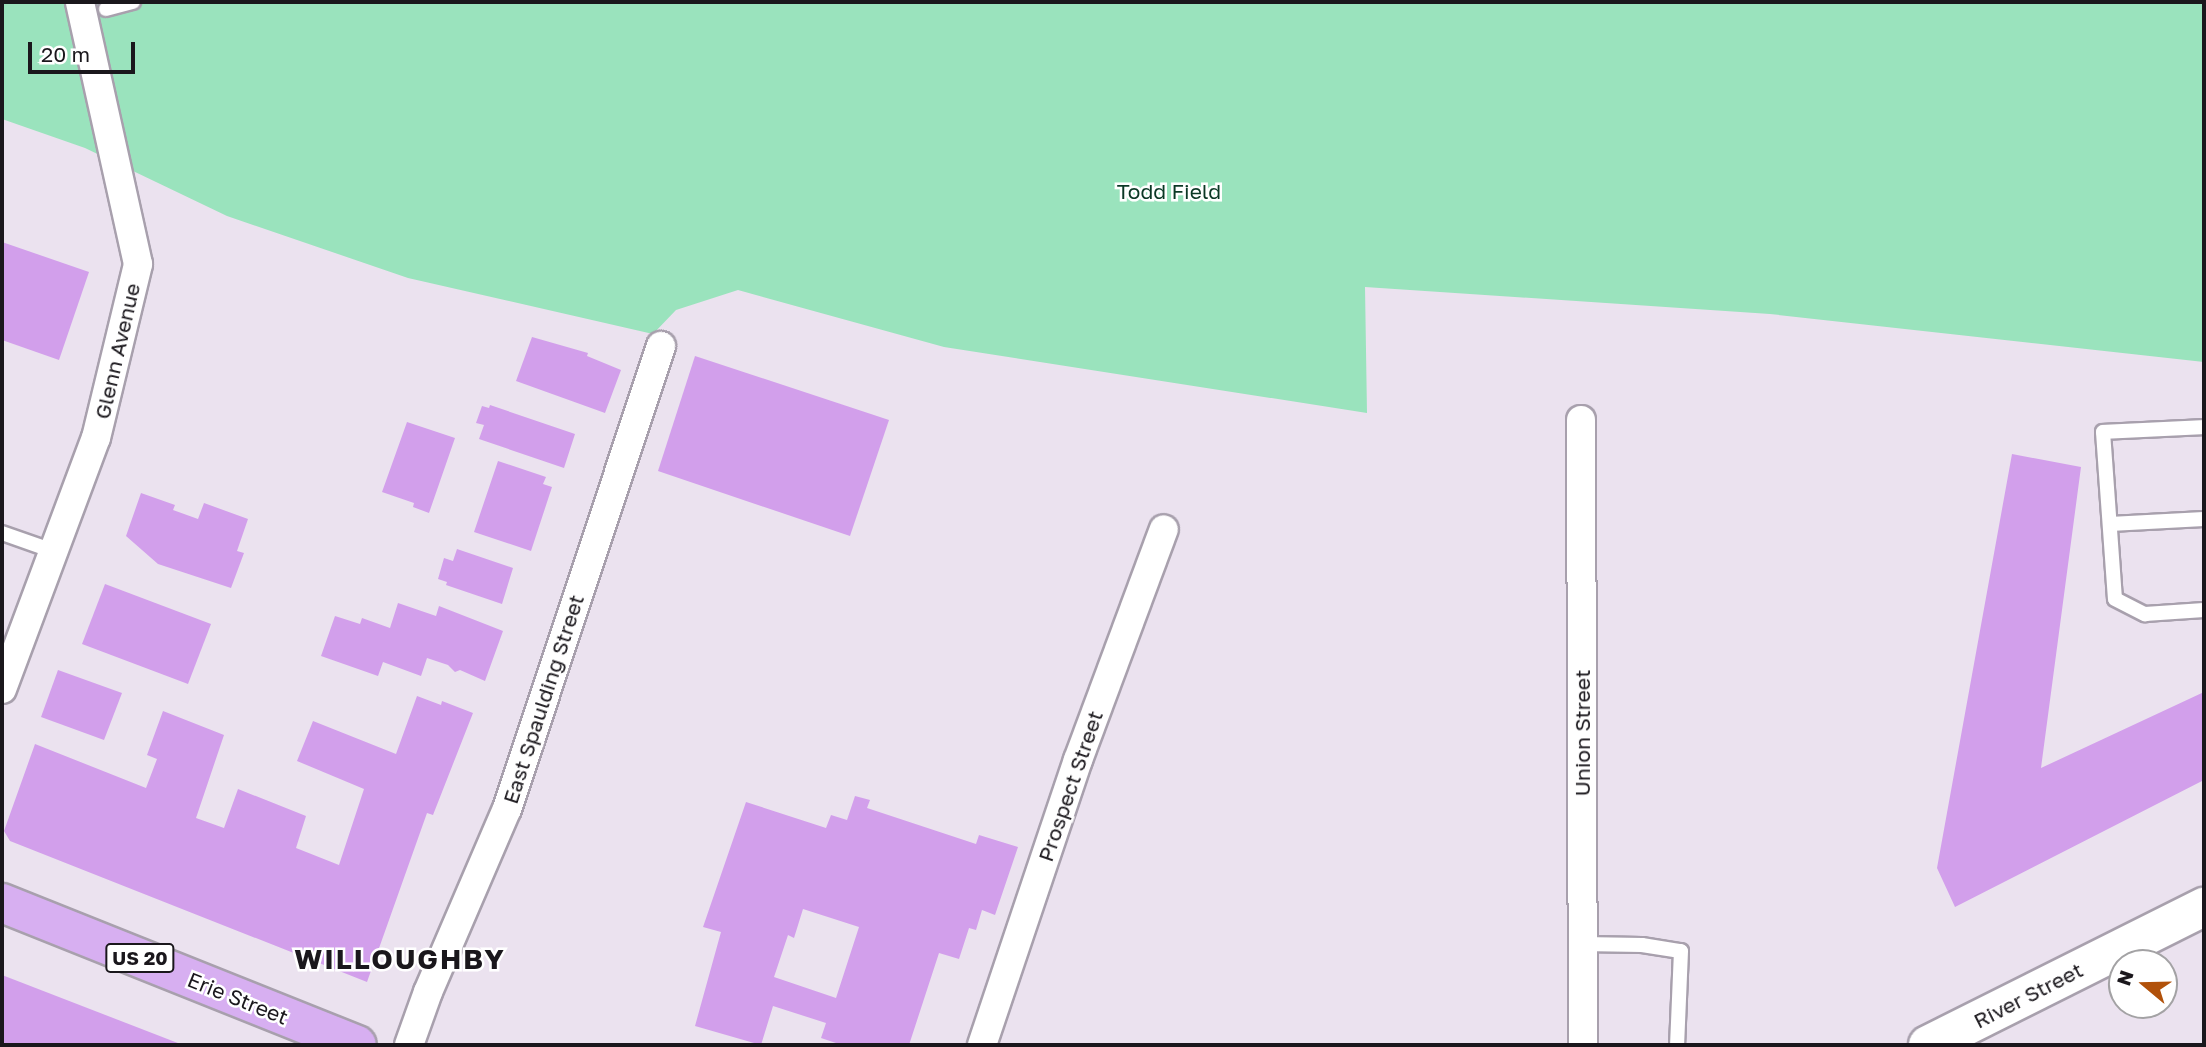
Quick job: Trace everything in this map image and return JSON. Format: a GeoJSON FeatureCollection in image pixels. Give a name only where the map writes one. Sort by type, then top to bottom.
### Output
{"type":"FeatureCollection","features":[{"type":"Feature","properties":{"kind":"main road","name":"Erie Street"},"geometry":{"type":"LineString","coordinates":[[2,903],[358,1045]]}},
{"type":"Feature","properties":{"kind":"main road","name":"River Street"},"geometry":{"type":"LineString","coordinates":[[1928,1045],[2204,907]]}},
{"type":"Feature","properties":{"kind":"street","name":"Glenn Avenue"},"geometry":{"type":"LineString","coordinates":[[2,689],[96,438],[138,264],[93,5]]}},
{"type":"Feature","properties":{"kind":"street","name":"East Spaulding Street"},"geometry":{"type":"LineString","coordinates":[[409,1045],[428,992],[507,809],[661,346]]}},
{"type":"Feature","properties":{"kind":"street","name":"Union Street"},"geometry":{"type":"LineString","coordinates":[[1581,420],[1583,1045]]}},
{"type":"Feature","properties":{"kind":"street","name":"Prospect Street"},"geometry":{"type":"LineString","coordinates":[[982,1045],[1078,760],[1164,529]]}},
{"type":"Feature","properties":{"kind":"lane"},"geometry":{"type":"LineString","coordinates":[[93,5],[134,2]]}},
{"type":"Feature","properties":{"kind":"lane"},"geometry":{"type":"LineString","coordinates":[[2204,427],[2103,432],[2115,599],[2145,614],[2204,610]]}},
{"type":"Feature","properties":{"kind":"lane"},"geometry":{"type":"LineString","coordinates":[[2110,524],[2204,519]]}},
{"type":"Feature","properties":{"kind":"lane"},"geometry":{"type":"LineString","coordinates":[[2,533],[53,551]]}},
{"type":"Feature","properties":{"kind":"lane"},"geometry":{"type":"LineString","coordinates":[[1583,944],[1642,946],[1681,951],[1677,1045]]}},
{"type":"Feature","properties":{"kind":"green space","name":"Todd Field"},"geometry":{"type":"Polygon","coordinates":[[[2,2],[2204,2],[2204,362],[1770,314],[1365,287],[1367,413],[944,347],[738,290],[676,310],[653,334],[408,278],[227,216],[85,148],[2,119],[2,2]]]}},
{"type":"Feature","properties":{"kind":"building"},"geometry":{"type":"Polygon","coordinates":[[[2,242],[89,272],[59,360],[2,340],[2,242]]]}},
{"type":"Feature","properties":{"kind":"building"},"geometry":{"type":"Polygon","coordinates":[[[532,337],[588,353],[587,356],[621,370],[605,413],[516,381],[532,337]]]}},
{"type":"Feature","properties":{"kind":"building"},"geometry":{"type":"Polygon","coordinates":[[[695,356],[889,420],[850,536],[658,471],[695,356]]]}},
{"type":"Feature","properties":{"kind":"building"},"geometry":{"type":"Polygon","coordinates":[[[490,405],[575,434],[564,468],[479,439],[484,425],[476,423],[482,406],[489,408],[490,405]]]}},
{"type":"Feature","properties":{"kind":"building"},"geometry":{"type":"Polygon","coordinates":[[[407,422],[455,438],[429,513],[413,507],[414,503],[382,492],[407,422]]]}},
{"type":"Feature","properties":{"kind":"building"},"geometry":{"type":"Polygon","coordinates":[[[2012,454],[2081,467],[2041,768],[2204,692],[2204,780],[1955,907],[1937,868],[2012,454]]]}},
{"type":"Feature","properties":{"kind":"building"},"geometry":{"type":"Polygon","coordinates":[[[498,461],[546,477],[543,484],[552,487],[531,551],[474,532],[498,461]]]}},
{"type":"Feature","properties":{"kind":"building"},"geometry":{"type":"Polygon","coordinates":[[[141,493],[175,505],[173,510],[198,519],[204,503],[248,519],[237,551],[244,553],[231,588],[158,564],[126,536],[141,493]]]}},
{"type":"Feature","properties":{"kind":"building"},"geometry":{"type":"Polygon","coordinates":[[[457,549],[513,568],[502,604],[446,585],[447,582],[438,579],[444,558],[453,561],[457,549]]]}},
{"type":"Feature","properties":{"kind":"building"},"geometry":{"type":"Polygon","coordinates":[[[105,584],[211,624],[188,684],[82,644],[105,584]]]}},
{"type":"Feature","properties":{"kind":"building"},"geometry":{"type":"Polygon","coordinates":[[[398,603],[436,616],[439,606],[503,631],[485,681],[460,670],[455,672],[448,665],[427,658],[421,676],[383,662],[378,676],[321,656],[335,616],[360,624],[362,618],[390,628],[398,603]]]}},
{"type":"Feature","properties":{"kind":"building"},"geometry":{"type":"Polygon","coordinates":[[[58,670],[122,693],[104,740],[41,717],[58,670]]]}},
{"type":"Feature","properties":{"kind":"building"},"geometry":{"type":"Polygon","coordinates":[[[417,696],[441,705],[442,701],[473,713],[433,815],[427,813],[367,982],[10,841],[4,831],[35,744],[146,788],[157,759],[147,755],[163,711],[224,735],[196,818],[224,828],[238,789],[306,816],[296,848],[339,865],[364,789],[297,761],[313,721],[396,754],[417,696]]]}},
{"type":"Feature","properties":{"kind":"building"},"geometry":{"type":"Polygon","coordinates":[[[855,796],[870,800],[867,808],[976,844],[979,835],[1018,847],[995,915],[982,910],[976,930],[969,928],[959,959],[939,953],[909,1045],[842,1045],[821,1038],[826,1023],[773,1006],[761,1045],[695,1026],[721,932],[703,927],[746,802],[826,828],[831,815],[847,820],[855,796]],[[803,909],[794,938],[788,935],[774,977],[836,998],[859,927],[803,909]]]}},
{"type":"Feature","properties":{"kind":"building"},"geometry":{"type":"Polygon","coordinates":[[[2,975],[183,1045],[2,1045],[2,975]]]}},
{"type":"Feature","properties":{"kind":"district","name":"WILLOUGHBY"},"geometry":{"type":"Point","coordinates":[400,959]}}]}
